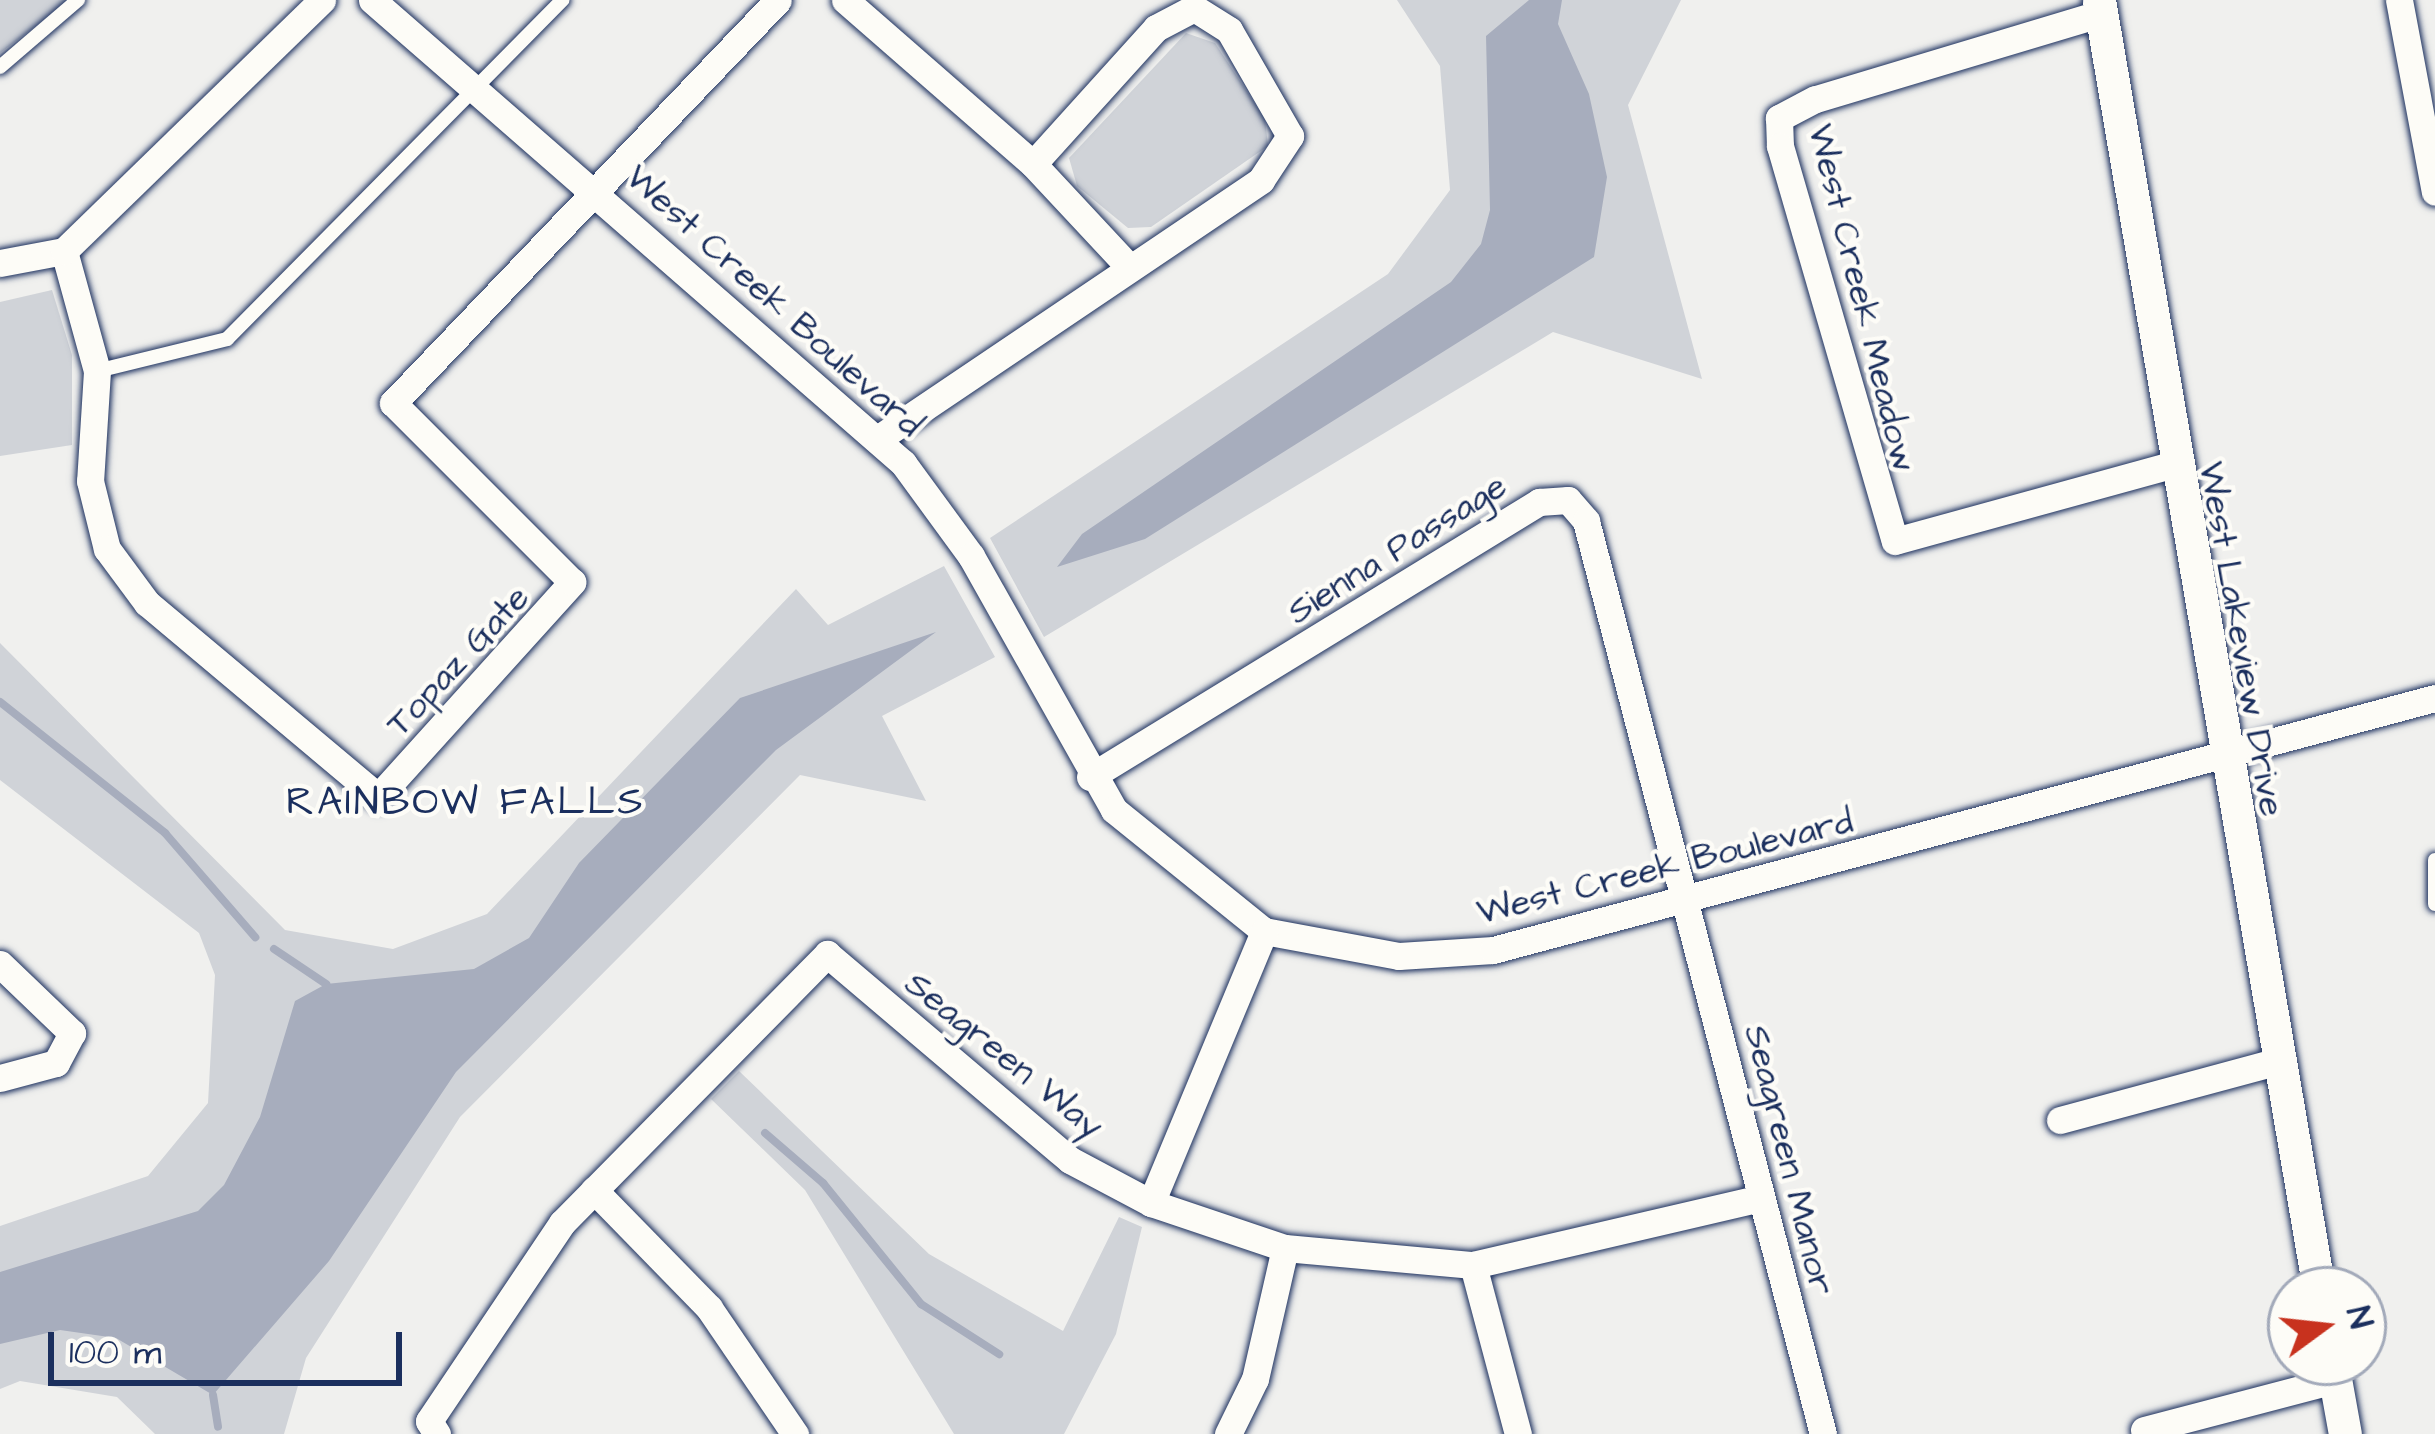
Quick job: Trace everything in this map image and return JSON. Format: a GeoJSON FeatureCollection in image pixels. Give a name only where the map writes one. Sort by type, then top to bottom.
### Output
{"type":"FeatureCollection","features":[{"type":"Feature","properties":{"kind":"street"},"geometry":{"type":"LineString","coordinates":[[0,263],[64,251],[322,0]]}},
{"type":"Feature","properties":{"kind":"street","name":"West Creek Boulevard"},"geometry":{"type":"LineString","coordinates":[[372,0],[879,438],[971,556],[1090,777],[1141,840],[1264,932],[1447,956],[1687,904],[2435,698]]}},
{"type":"Feature","properties":{"kind":"street"},"geometry":{"type":"LineString","coordinates":[[600,194],[778,0]]}},
{"type":"Feature","properties":{"kind":"street"},"geometry":{"type":"LineString","coordinates":[[845,0],[1034,164],[1128,266]]}},
{"type":"Feature","properties":{"kind":"street"},"geometry":{"type":"LineString","coordinates":[[2399,0],[2435,192]]}},
{"type":"Feature","properties":{"kind":"street","name":"West Lakeview Drive"},"geometry":{"type":"LineString","coordinates":[[2099,7],[2171,465],[2315,1266]]}},
{"type":"Feature","properties":{"kind":"street","name":"West Creek Meadow"},"geometry":{"type":"LineString","coordinates":[[2099,7],[1814,99],[1779,118],[1780,146],[1895,542],[2171,465]]}},
{"type":"Feature","properties":{"kind":"street"},"geometry":{"type":"LineString","coordinates":[[879,438],[1261,180],[1288,150],[1281,108],[1219,17],[1194,8],[1168,17],[1034,164]]}},
{"type":"Feature","properties":{"kind":"street","name":"Topaz Gate"},"geometry":{"type":"LineString","coordinates":[[64,251],[97,371],[90,481],[124,575],[378,797],[572,582],[393,403],[600,194]]}},
{"type":"Feature","properties":{"kind":"street","name":"Sienna Passage"},"geometry":{"type":"LineString","coordinates":[[1090,777],[1539,502],[1568,500],[1586,521],[1687,904]]}},
{"type":"Feature","properties":{"kind":"street","name":"Seagreen Manor"},"geometry":{"type":"LineString","coordinates":[[1687,904],[1823,1434]]}},
{"type":"Feature","properties":{"kind":"street"},"geometry":{"type":"LineString","coordinates":[[1150,1203],[1264,932]]}},
{"type":"Feature","properties":{"kind":"street","name":"Seagreen Way"},"geometry":{"type":"LineString","coordinates":[[437,1434],[429,1421],[594,1190],[827,954],[975,1088],[1070,1160],[1150,1203],[1285,1248],[1473,1265],[1760,1198]]}},
{"type":"Feature","properties":{"kind":"street"},"geometry":{"type":"LineString","coordinates":[[0,964],[72,1033],[56,1064],[0,1078]]}},
{"type":"Feature","properties":{"kind":"street"},"geometry":{"type":"LineString","coordinates":[[2060,1120],[2279,1061]]}},
{"type":"Feature","properties":{"kind":"street"},"geometry":{"type":"LineString","coordinates":[[594,1190],[709,1308],[794,1434]]}},
{"type":"Feature","properties":{"kind":"street"},"geometry":{"type":"LineString","coordinates":[[1228,1434],[1255,1378],[1285,1248]]}},
{"type":"Feature","properties":{"kind":"street"},"geometry":{"type":"LineString","coordinates":[[1473,1265],[1518,1434]]}},
{"type":"Feature","properties":{"kind":"street"},"geometry":{"type":"LineString","coordinates":[[2144,1430],[2286,1386]]}},
{"type":"Feature","properties":{"kind":"street"},"geometry":{"type":"LineString","coordinates":[[2337,1386],[2345,1434]]}},
{"type":"Feature","properties":{"kind":"lane"},"geometry":{"type":"LineString","coordinates":[[0,67],[78,0]]}},
{"type":"Feature","properties":{"kind":"lane"},"geometry":{"type":"LineString","coordinates":[[97,371],[227,339],[563,0]]}},
{"type":"Feature","properties":{"kind":"lane"},"geometry":{"type":"LineString","coordinates":[[2435,860],[2435,904]]}},
{"type":"Feature","properties":{"kind":"shaded area"},"geometry":{"type":"Polygon","coordinates":[[[0,0],[70,0],[0,53],[0,0]]]}},
{"type":"Feature","properties":{"kind":"shaded area"},"geometry":{"type":"Polygon","coordinates":[[[1397,0],[1681,0],[1628,105],[1702,379],[1553,332],[1044,637],[990,538],[1388,274],[1450,190],[1440,66],[1397,0]]]}},
{"type":"Feature","properties":{"kind":"shaded area"},"geometry":{"type":"Polygon","coordinates":[[[1186,33],[1215,43],[1265,119],[1268,146],[1151,227],[1128,228],[1077,186],[1069,158],[1186,33]]]}},
{"type":"Feature","properties":{"kind":"shaded area"},"geometry":{"type":"Polygon","coordinates":[[[52,290],[72,355],[72,445],[0,456],[0,302],[52,290]]]}},
{"type":"Feature","properties":{"kind":"shaded area"},"geometry":{"type":"Polygon","coordinates":[[[944,566],[995,657],[882,716],[926,801],[800,775],[460,1117],[306,1358],[284,1434],[155,1434],[117,1397],[20,1381],[0,1389],[0,1226],[148,1176],[208,1103],[215,975],[199,933],[0,780],[0,643],[285,930],[393,949],[487,914],[796,589],[828,625],[944,566]]]}},
{"type":"Feature","properties":{"kind":"shaded area"},"geometry":{"type":"Polygon","coordinates":[[[739,1071],[929,1254],[1063,1331],[1119,1217],[1142,1227],[1116,1334],[1064,1434],[954,1434],[805,1190],[711,1099],[739,1071]]]}},
{"type":"Feature","properties":{"kind":"water"},"geometry":{"type":"Polygon","coordinates":[[[1529,0],[1562,0],[1558,24],[1589,94],[1607,177],[1594,257],[1145,539],[1057,567],[1082,534],[1451,282],[1481,244],[1490,210],[1486,36],[1529,0]]]}},
{"type":"Feature","properties":{"kind":"water"},"geometry":{"type":"Polygon","coordinates":[[[936,632],[776,750],[456,1072],[329,1261],[213,1395],[116,1338],[60,1330],[0,1344],[0,1272],[198,1211],[224,1185],[260,1117],[295,1001],[326,984],[474,969],[529,938],[579,863],[740,698],[936,632]]]}},
{"type":"Feature","properties":{"kind":"waterway"},"geometry":{"type":"LineString","coordinates":[[0,702],[165,833],[255,937]]}},
{"type":"Feature","properties":{"kind":"waterway"},"geometry":{"type":"LineString","coordinates":[[274,949],[326,984]]}},
{"type":"Feature","properties":{"kind":"waterway"},"geometry":{"type":"LineString","coordinates":[[765,1133],[823,1183],[921,1304],[999,1354]]}},
{"type":"Feature","properties":{"kind":"waterway"},"geometry":{"type":"LineString","coordinates":[[213,1395],[218,1427]]}},
{"type":"Feature","properties":{"kind":"district","name":"RAINBOW FALLS"},"geometry":{"type":"Point","coordinates":[466,803]}}]}
